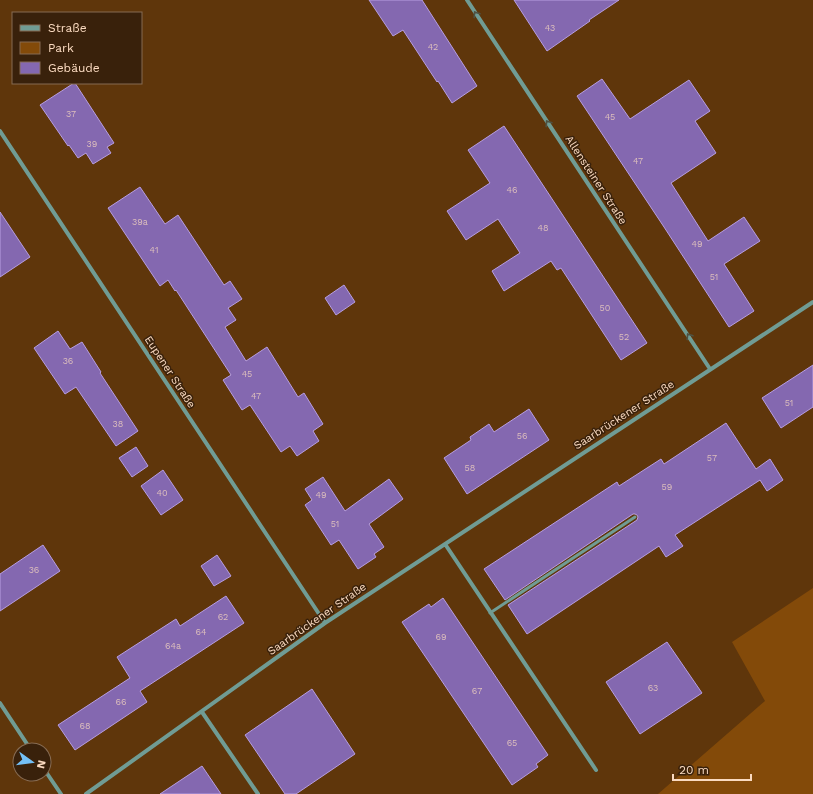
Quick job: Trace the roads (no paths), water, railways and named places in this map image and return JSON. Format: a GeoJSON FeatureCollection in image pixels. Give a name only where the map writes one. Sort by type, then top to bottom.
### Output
{"type":"FeatureCollection","features":[{"type":"Feature","properties":{"kind":"street","name":"Allensteiner Straße"},"geometry":{"type":"LineString","coordinates":[[467,0],[710,369]]}},
{"type":"Feature","properties":{"kind":"street","name":"Eupener Straße"},"geometry":{"type":"LineString","coordinates":[[0,131],[325,623]]}},
{"type":"Feature","properties":{"kind":"street","name":"Saarbrückener Straße"},"geometry":{"type":"LineString","coordinates":[[86,794],[325,623],[813,302]]}},
{"type":"Feature","properties":{"kind":"street"},"geometry":{"type":"LineString","coordinates":[[445,544],[596,770]]}},
{"type":"Feature","properties":{"kind":"street"},"geometry":{"type":"LineString","coordinates":[[0,703],[26,742]]}},
{"type":"Feature","properties":{"kind":"street"},"geometry":{"type":"LineString","coordinates":[[202,712],[258,794]]}},
{"type":"Feature","properties":{"kind":"street"},"geometry":{"type":"LineString","coordinates":[[52,781],[61,794]]}},
{"type":"Feature","properties":{"kind":"lane"},"geometry":{"type":"LineString","coordinates":[[490,613],[635,516]]}}]}
